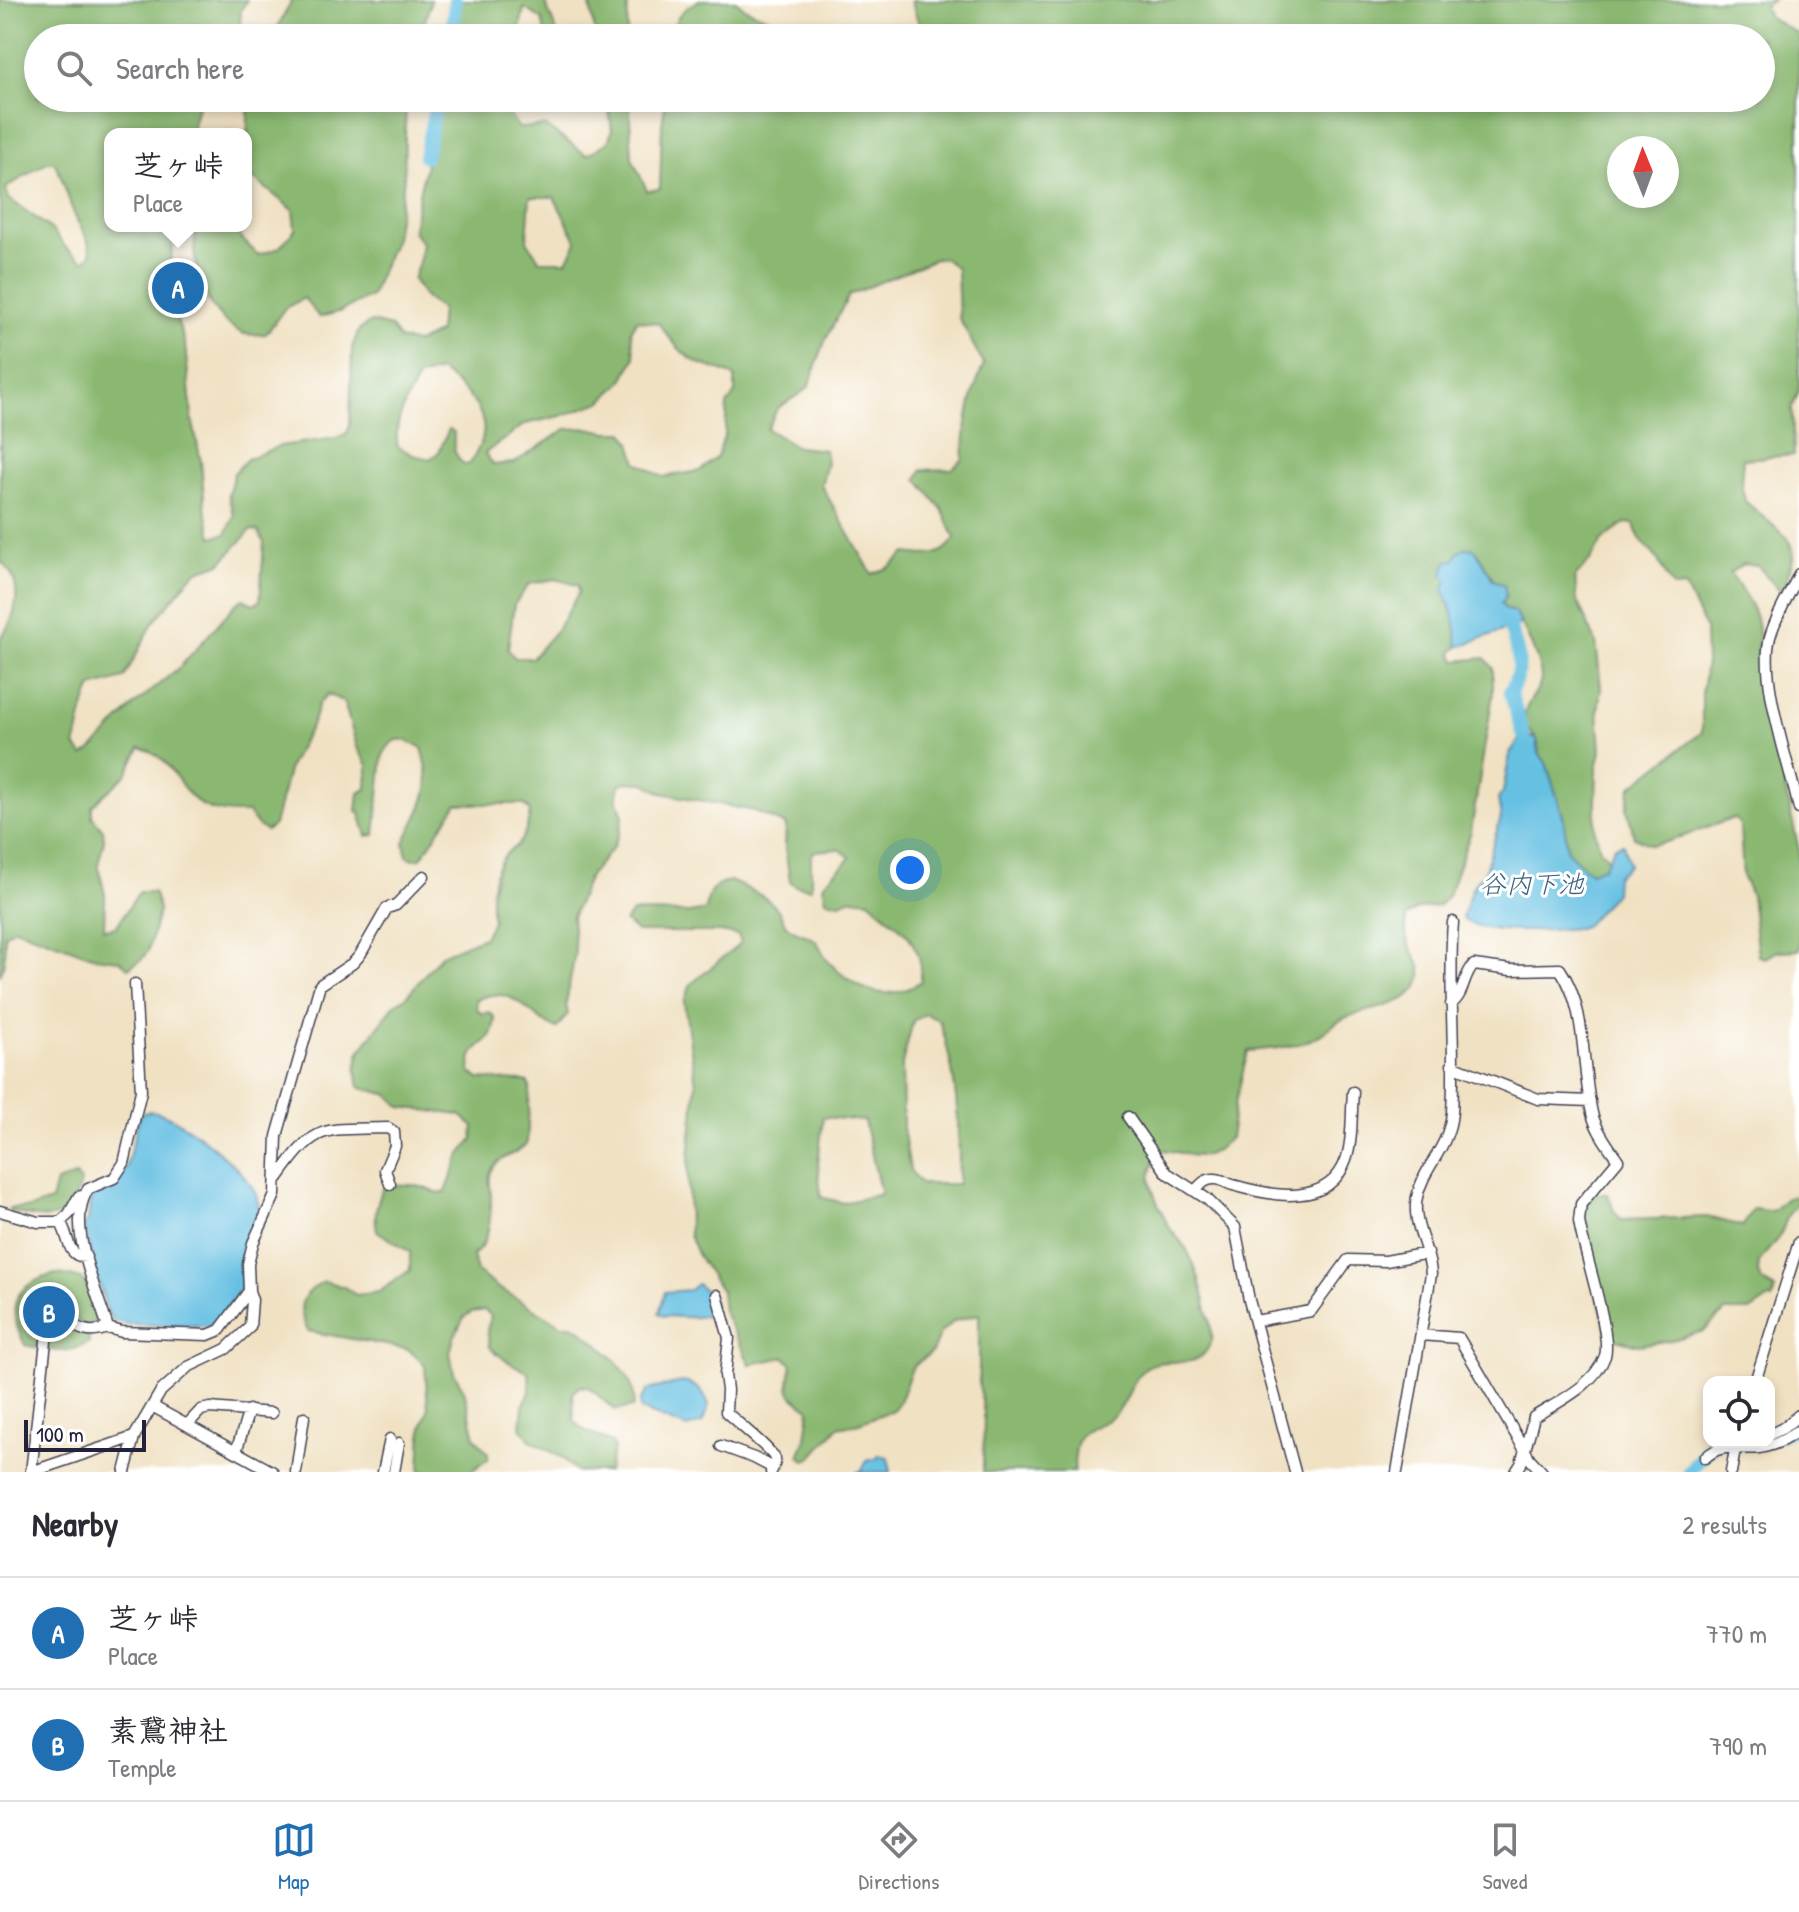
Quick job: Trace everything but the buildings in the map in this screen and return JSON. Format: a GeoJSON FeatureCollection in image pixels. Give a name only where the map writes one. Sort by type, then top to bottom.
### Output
{"type":"FeatureCollection","features":[{"type":"Feature","properties":{"kind":"street"},"geometry":{"type":"LineString","coordinates":[[1799,574],[1770,638],[1767,666],[1799,809]]}},
{"type":"Feature","properties":{"kind":"street"},"geometry":{"type":"LineString","coordinates":[[125,1472],[134,1437],[171,1380],[188,1367],[226,1349],[250,1327],[252,1300],[248,1264],[253,1243],[270,1210],[277,1179],[277,1136],[320,985],[353,963],[387,908],[396,905],[424,876]]}},
{"type":"Feature","properties":{"kind":"street"},"geometry":{"type":"LineString","coordinates":[[1397,1472],[1429,1288],[1428,1253],[1418,1224],[1416,1206],[1424,1178],[1441,1153],[1450,1126],[1453,922]]}},
{"type":"Feature","properties":{"kind":"street"},"geometry":{"type":"LineString","coordinates":[[1451,1004],[1461,994],[1470,967],[1474,965],[1511,970],[1560,969],[1581,1017],[1582,1050],[1596,1126],[1618,1160],[1581,1204],[1579,1221],[1603,1325],[1606,1354],[1582,1386],[1534,1417],[1516,1472]]}},
{"type":"Feature","properties":{"kind":"street"},"geometry":{"type":"LineString","coordinates":[[0,1211],[38,1222],[60,1222],[69,1214],[81,1193],[114,1178],[124,1163],[141,1091],[135,984]]}},
{"type":"Feature","properties":{"kind":"street"},"geometry":{"type":"LineString","coordinates":[[1452,1065],[1538,1099],[1590,1101]]}},
{"type":"Feature","properties":{"kind":"street"},"geometry":{"type":"LineString","coordinates":[[1195,1191],[1203,1182],[1216,1179],[1281,1195],[1306,1195],[1327,1185],[1341,1171],[1348,1154],[1353,1092]]}},
{"type":"Feature","properties":{"kind":"street"},"geometry":{"type":"LineString","coordinates":[[1128,1117],[1167,1173],[1195,1191],[1230,1219],[1235,1227],[1255,1321],[1295,1472]]}},
{"type":"Feature","properties":{"kind":"street"},"geometry":{"type":"LineString","coordinates":[[277,1179],[295,1153],[320,1132],[388,1128],[394,1132],[395,1146],[385,1170],[390,1184]]}},
{"type":"Feature","properties":{"kind":"street"},"geometry":{"type":"LineString","coordinates":[[88,1189],[79,1219],[86,1257],[108,1328]]}},
{"type":"Feature","properties":{"kind":"street"},"geometry":{"type":"LineString","coordinates":[[60,1222],[73,1253],[80,1258],[86,1257]]}},
{"type":"Feature","properties":{"kind":"street"},"geometry":{"type":"LineString","coordinates":[[1757,1376],[1799,1242]]}},
{"type":"Feature","properties":{"kind":"street"},"geometry":{"type":"LineString","coordinates":[[1255,1321],[1311,1311],[1348,1260],[1386,1261],[1428,1253]]}},
{"type":"Feature","properties":{"kind":"street"},"geometry":{"type":"LineString","coordinates":[[64,1318],[79,1330],[108,1328],[122,1332],[208,1335],[220,1330],[249,1291]]}},
{"type":"Feature","properties":{"kind":"street"},"geometry":{"type":"LineString","coordinates":[[717,1295],[729,1338],[725,1375],[726,1412],[773,1454],[772,1470],[754,1458],[721,1446]]}},
{"type":"Feature","properties":{"kind":"street"},"geometry":{"type":"LineString","coordinates":[[48,1324],[31,1472],[134,1437]]}},
{"type":"Feature","properties":{"kind":"street"},"geometry":{"type":"LineString","coordinates":[[1421,1335],[1459,1338],[1542,1472]]}},
{"type":"Feature","properties":{"kind":"street"},"geometry":{"type":"LineString","coordinates":[[152,1406],[273,1472]]}},
{"type":"Feature","properties":{"kind":"street"},"geometry":{"type":"LineString","coordinates":[[187,1425],[201,1410],[210,1408],[272,1413]]}},
{"type":"Feature","properties":{"kind":"street"},"geometry":{"type":"LineString","coordinates":[[236,1452],[249,1410]]}},
{"type":"Feature","properties":{"kind":"street"},"geometry":{"type":"LineString","coordinates":[[1775,1432],[1799,1415]]}},
{"type":"Feature","properties":{"kind":"street"},"geometry":{"type":"LineString","coordinates":[[296,1472],[304,1417]]}},
{"type":"Feature","properties":{"kind":"street"},"geometry":{"type":"LineString","coordinates":[[1775,1443],[1799,1430]]}},
{"type":"Feature","properties":{"kind":"street"},"geometry":{"type":"LineString","coordinates":[[383,1472],[394,1441],[394,1472]]}},
{"type":"Feature","properties":{"kind":"street"},"geometry":{"type":"LineString","coordinates":[[1705,1458],[1720,1448]]}},
{"type":"Feature","properties":{"kind":"street"},"geometry":{"type":"LineString","coordinates":[[1731,1472],[1735,1448]]}},
{"type":"Feature","properties":{"kind":"green space"},"geometry":{"type":"Polygon","coordinates":[[[0,0],[247,0],[241,11],[240,24],[24,24],[24,112],[196,112],[192,128],[104,128],[104,232],[175,232],[166,289],[185,343],[192,418],[212,537],[226,534],[234,516],[228,495],[234,473],[247,459],[280,446],[337,438],[347,433],[350,425],[352,348],[359,330],[371,322],[391,327],[399,339],[417,343],[439,332],[441,309],[425,298],[413,279],[422,243],[413,231],[439,112],[507,112],[519,128],[545,126],[587,155],[608,142],[612,130],[609,112],[630,112],[632,158],[647,191],[660,189],[664,112],[1775,112],[1775,24],[919,24],[911,0],[1773,0],[1765,6],[1768,16],[1799,35],[1799,391],[1792,408],[1794,455],[1743,459],[1741,483],[1745,501],[1788,538],[1794,555],[1784,588],[1779,590],[1758,566],[1743,564],[1730,573],[1755,614],[1758,634],[1756,662],[1799,850],[1799,950],[1778,951],[1765,958],[1758,956],[1751,895],[1743,878],[1740,824],[1734,818],[1651,845],[1634,837],[1627,808],[1631,787],[1702,732],[1706,663],[1705,628],[1685,587],[1674,588],[1639,537],[1634,524],[1625,523],[1603,540],[1575,577],[1577,601],[1596,642],[1601,688],[1598,710],[1601,751],[1597,768],[1595,831],[1600,849],[1609,859],[1604,867],[1591,872],[1567,851],[1564,819],[1546,763],[1539,753],[1537,739],[1524,725],[1527,707],[1541,677],[1533,648],[1515,612],[1506,610],[1501,604],[1494,580],[1475,549],[1465,548],[1458,553],[1444,590],[1455,621],[1458,647],[1452,652],[1456,661],[1485,658],[1493,668],[1493,694],[1471,831],[1448,896],[1438,906],[1417,909],[1406,917],[1407,939],[1421,972],[1417,987],[1401,1000],[1343,1019],[1308,1041],[1248,1051],[1230,1138],[1204,1156],[1161,1150],[1151,1172],[1151,1184],[1167,1223],[1194,1266],[1210,1321],[1211,1340],[1199,1358],[1161,1362],[1144,1369],[1114,1416],[1088,1430],[1078,1440],[1075,1472],[983,1472],[984,1413],[979,1385],[979,1314],[954,1321],[940,1333],[932,1352],[913,1366],[893,1410],[838,1427],[812,1457],[805,1460],[799,1456],[806,1438],[810,1409],[790,1392],[792,1365],[785,1357],[750,1364],[723,1311],[721,1291],[697,1254],[689,1235],[688,1170],[696,1084],[684,1002],[691,984],[741,943],[738,935],[720,932],[637,932],[625,922],[632,912],[690,913],[706,910],[712,890],[730,881],[769,901],[787,926],[815,940],[826,959],[838,971],[872,991],[896,992],[921,981],[919,955],[908,935],[869,900],[852,898],[840,903],[826,900],[823,886],[850,857],[839,849],[815,851],[811,856],[811,888],[796,886],[790,881],[785,848],[786,825],[754,811],[662,793],[645,783],[625,782],[619,786],[617,798],[623,816],[619,834],[612,849],[589,876],[572,917],[575,953],[566,1004],[568,1014],[557,1028],[512,998],[490,995],[476,1000],[477,1009],[482,1014],[490,1012],[495,1018],[490,1036],[473,1053],[470,1072],[479,1079],[521,1081],[527,1082],[530,1087],[527,1143],[495,1165],[489,1179],[491,1203],[488,1228],[483,1244],[473,1255],[477,1272],[562,1325],[577,1327],[602,1348],[629,1379],[634,1397],[633,1407],[616,1410],[586,1386],[578,1387],[573,1393],[574,1420],[582,1429],[612,1443],[614,1448],[608,1472],[577,1472],[561,1457],[530,1440],[521,1427],[523,1406],[530,1392],[529,1373],[505,1360],[490,1347],[487,1330],[491,1316],[485,1310],[472,1312],[464,1317],[450,1353],[454,1373],[464,1390],[475,1437],[488,1453],[488,1459],[470,1472],[420,1472],[422,1428],[428,1410],[425,1365],[408,1349],[308,1331],[301,1308],[305,1296],[324,1281],[344,1287],[356,1295],[379,1292],[410,1270],[410,1252],[377,1231],[376,1210],[383,1189],[409,1185],[446,1192],[459,1157],[473,1139],[474,1127],[460,1115],[401,1107],[389,1095],[359,1087],[356,1069],[360,1051],[395,1004],[406,997],[441,955],[484,937],[493,920],[491,895],[494,876],[501,860],[522,839],[530,811],[524,804],[457,804],[421,858],[407,856],[404,843],[425,798],[428,776],[422,748],[400,740],[391,744],[383,755],[375,835],[367,836],[357,811],[359,793],[367,789],[368,765],[357,747],[344,702],[328,694],[319,703],[313,722],[289,767],[274,825],[266,831],[248,813],[231,813],[204,806],[187,791],[160,757],[140,748],[126,775],[92,806],[92,816],[103,830],[104,840],[98,864],[105,895],[104,929],[116,927],[139,892],[153,892],[159,909],[148,951],[128,968],[119,960],[95,957],[15,928],[5,934],[4,964],[0,976],[0,638],[15,609],[13,578],[0,561],[0,0]],[[47,162],[6,188],[8,198],[51,229],[66,248],[84,261],[91,255],[87,239],[54,162],[47,162]],[[530,197],[527,241],[540,261],[567,261],[577,242],[554,197],[530,197]],[[944,258],[849,295],[825,341],[808,388],[777,409],[767,429],[797,447],[825,450],[827,463],[821,485],[872,574],[888,568],[906,553],[928,555],[940,552],[955,538],[942,509],[917,479],[922,470],[952,469],[963,459],[969,410],[984,365],[959,318],[957,269],[944,258]],[[637,320],[631,331],[635,358],[622,382],[601,402],[525,424],[485,453],[493,465],[514,463],[566,429],[589,428],[624,432],[637,462],[663,477],[700,471],[717,457],[725,434],[727,405],[735,393],[735,377],[687,356],[658,323],[637,320]],[[440,371],[418,377],[399,420],[398,447],[430,459],[439,452],[449,429],[454,432],[456,454],[464,465],[470,464],[482,440],[482,419],[472,400],[440,371]],[[251,530],[221,563],[195,572],[153,623],[124,678],[92,687],[75,746],[83,756],[134,705],[181,666],[235,605],[243,599],[253,604],[260,601],[264,542],[258,531],[251,530]],[[555,579],[529,584],[514,605],[508,649],[515,658],[532,658],[557,630],[579,592],[578,585],[555,579]],[[925,1014],[913,1021],[902,1064],[903,1128],[910,1170],[921,1184],[958,1184],[958,1122],[954,1080],[945,1039],[939,1020],[925,1014]],[[823,1117],[818,1164],[821,1197],[843,1203],[881,1194],[864,1121],[823,1117]]]}},
{"type":"Feature","properties":{"kind":"green space"},"geometry":{"type":"Polygon","coordinates":[[[292,0],[431,0],[424,24],[279,24],[292,0]]]}},
{"type":"Feature","properties":{"kind":"green space"},"geometry":{"type":"Polygon","coordinates":[[[460,0],[544,0],[553,24],[543,24],[542,19],[524,8],[521,24],[456,24],[460,0]]]}},
{"type":"Feature","properties":{"kind":"green space"},"geometry":{"type":"Polygon","coordinates":[[[589,0],[628,0],[627,24],[593,24],[589,0]]]}},
{"type":"Feature","properties":{"kind":"green space"},"geometry":{"type":"Polygon","coordinates":[[[699,0],[735,0],[744,8],[781,24],[676,24],[687,7],[699,0]]]}},
{"type":"Feature","properties":{"kind":"green space"},"geometry":{"type":"Polygon","coordinates":[[[248,112],[406,112],[404,178],[395,238],[371,296],[339,312],[319,317],[304,298],[285,308],[266,334],[242,333],[218,314],[202,287],[197,271],[196,232],[238,232],[258,255],[279,248],[295,230],[293,210],[253,178],[252,128],[248,128],[248,112]]]}},
{"type":"Feature","properties":{"kind":"green space"},"geometry":{"type":"Polygon","coordinates":[[[76,1176],[81,1182],[69,1207],[62,1213],[45,1218],[9,1211],[9,1208],[30,1208],[51,1201],[56,1182],[76,1176]]]}},
{"type":"Feature","properties":{"kind":"green space"},"geometry":{"type":"Polygon","coordinates":[[[1596,1194],[1608,1194],[1621,1220],[1707,1217],[1743,1226],[1753,1209],[1772,1210],[1788,1197],[1799,1196],[1799,1202],[1788,1215],[1781,1234],[1759,1262],[1761,1281],[1775,1289],[1772,1300],[1768,1299],[1750,1311],[1725,1311],[1704,1331],[1672,1340],[1639,1345],[1608,1337],[1584,1237],[1582,1211],[1596,1194]]]}},
{"type":"Feature","properties":{"kind":"green space"},"geometry":{"type":"Polygon","coordinates":[[[56,1274],[75,1277],[88,1285],[97,1306],[97,1319],[87,1327],[53,1299],[39,1305],[37,1319],[89,1336],[89,1342],[66,1350],[25,1345],[15,1319],[17,1299],[30,1284],[56,1274]]]}},
{"type":"Feature","properties":{"kind":"water"},"geometry":{"type":"Polygon","coordinates":[[[1465,548],[1475,549],[1493,580],[1504,585],[1506,595],[1501,604],[1506,610],[1515,612],[1521,624],[1458,647],[1455,621],[1444,589],[1447,581],[1443,574],[1447,561],[1455,560],[1465,548]]]}},
{"type":"Feature","properties":{"kind":"water","name":"谷内下池"},"geometry":{"type":"Polygon","coordinates":[[[1523,734],[1537,739],[1539,753],[1546,763],[1564,819],[1567,851],[1591,872],[1604,867],[1615,846],[1623,844],[1629,865],[1616,876],[1615,893],[1586,925],[1579,928],[1501,930],[1472,924],[1462,918],[1472,888],[1484,874],[1501,817],[1498,799],[1503,792],[1510,753],[1523,734]]]}},
{"type":"Feature","properties":{"kind":"water"},"geometry":{"type":"Polygon","coordinates":[[[150,1111],[175,1120],[219,1152],[251,1185],[257,1200],[259,1209],[241,1274],[241,1288],[217,1321],[208,1326],[126,1324],[112,1320],[83,1225],[88,1222],[91,1195],[115,1182],[126,1169],[140,1114],[150,1111]]]}},
{"type":"Feature","properties":{"kind":"water"},"geometry":{"type":"Polygon","coordinates":[[[697,1284],[713,1297],[714,1309],[709,1313],[691,1317],[659,1313],[665,1292],[690,1290],[697,1284]]]}},
{"type":"Feature","properties":{"kind":"water"},"geometry":{"type":"Polygon","coordinates":[[[681,1382],[695,1386],[707,1400],[709,1405],[702,1423],[687,1428],[641,1410],[640,1401],[648,1390],[681,1382]]]}},
{"type":"Feature","properties":{"kind":"water"},"geometry":{"type":"Polygon","coordinates":[[[879,1455],[888,1457],[891,1472],[856,1472],[861,1471],[867,1461],[879,1455]]]}},
{"type":"Feature","properties":{"kind":"waterway"},"geometry":{"type":"LineString","coordinates":[[453,24],[455,0]]}},
{"type":"Feature","properties":{"kind":"waterway"},"geometry":{"type":"LineString","coordinates":[[425,157],[434,112]]}},
{"type":"Feature","properties":{"kind":"waterway"},"geometry":{"type":"LineString","coordinates":[[1510,628],[1519,660],[1510,692],[1523,734]]}},
{"type":"Feature","properties":{"kind":"waterway"},"geometry":{"type":"LineString","coordinates":[[1775,1437],[1799,1421]]}},
{"type":"Feature","properties":{"kind":"waterway"},"geometry":{"type":"LineString","coordinates":[[1689,1472],[1709,1448]]}},
{"type":"Feature","properties":{"kind":"place","name":"芝ヶ峠"},"geometry":{"type":"Point","coordinates":[178,288]}},
{"type":"Feature","properties":{"kind":"place","name":"素鵞神社"},"geometry":{"type":"Point","coordinates":[49,1312]}}]}
